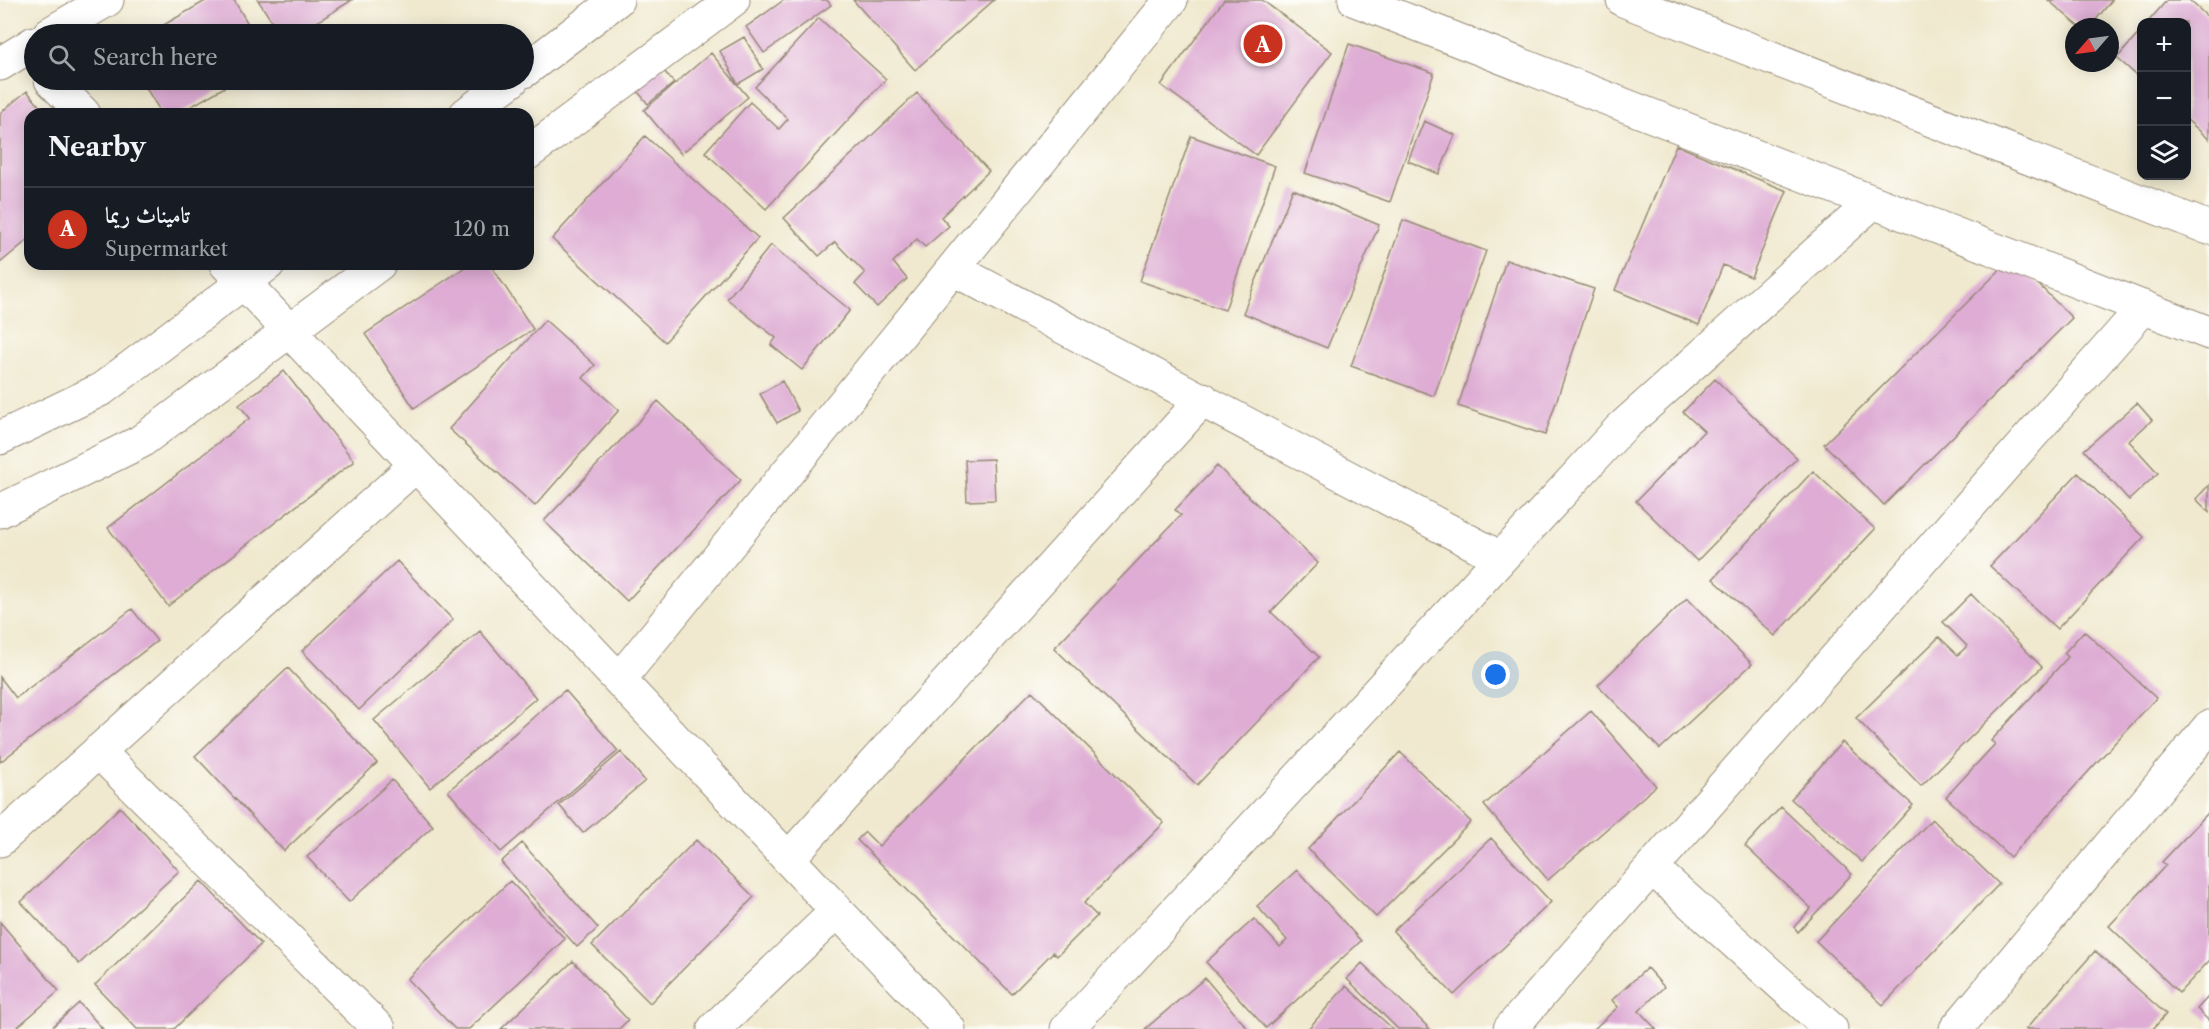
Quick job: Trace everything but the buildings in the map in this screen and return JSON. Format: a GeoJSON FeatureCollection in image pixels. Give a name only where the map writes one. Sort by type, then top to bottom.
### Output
{"type":"FeatureCollection","features":[{"type":"Feature","properties":{"kind":"street"},"geometry":{"type":"LineString","coordinates":[[70,24],[107,0]]}},
{"type":"Feature","properties":{"kind":"street"},"geometry":{"type":"LineString","coordinates":[[534,63],[617,0]]}},
{"type":"Feature","properties":{"kind":"street"},"geometry":{"type":"LineString","coordinates":[[534,149],[733,0]]}},
{"type":"Feature","properties":{"kind":"street"},"geometry":{"type":"LineString","coordinates":[[619,680],[1171,0]]}},
{"type":"Feature","properties":{"kind":"street"},"geometry":{"type":"LineString","coordinates":[[1355,0],[2209,333]]}},
{"type":"Feature","properties":{"kind":"street"},"geometry":{"type":"LineString","coordinates":[[1623,0],[2209,228]]}},
{"type":"Feature","properties":{"kind":"street"},"geometry":{"type":"LineString","coordinates":[[61,90],[78,108]]}},
{"type":"Feature","properties":{"kind":"street"},"geometry":{"type":"LineString","coordinates":[[474,108],[498,90]]}},
{"type":"Feature","properties":{"kind":"street"},"geometry":{"type":"LineString","coordinates":[[1067,1029],[1620,429],[1873,202]]}},
{"type":"Feature","properties":{"kind":"street"},"geometry":{"type":"LineString","coordinates":[[953,268],[1501,558]]}},
{"type":"Feature","properties":{"kind":"street"},"geometry":{"type":"LineString","coordinates":[[0,438],[102,389],[245,270],[290,331],[949,1029]]}},
{"type":"Feature","properties":{"kind":"street"},"geometry":{"type":"LineString","coordinates":[[0,512],[140,442],[371,270]]}},
{"type":"Feature","properties":{"kind":"street"},"geometry":{"type":"LineString","coordinates":[[1510,1029],[2144,307]]}},
{"type":"Feature","properties":{"kind":"street"},"geometry":{"type":"LineString","coordinates":[[788,859],[1203,399]]}},
{"type":"Feature","properties":{"kind":"street"},"geometry":{"type":"LineString","coordinates":[[0,840],[416,465]]}},
{"type":"Feature","properties":{"kind":"street"},"geometry":{"type":"LineString","coordinates":[[1956,1029],[2209,727]]}},
{"type":"Feature","properties":{"kind":"street"},"geometry":{"type":"LineString","coordinates":[[99,751],[379,1029]]}},
{"type":"Feature","properties":{"kind":"street"},"geometry":{"type":"LineString","coordinates":[[1652,868],[1831,1029]]}},
{"type":"Feature","properties":{"kind":"street"},"geometry":{"type":"LineString","coordinates":[[714,1029],[837,911]]}},
{"type":"Feature","properties":{"kind":"place","name":"تاميناث ريما"},"geometry":{"type":"Point","coordinates":[1263,44]}}]}
